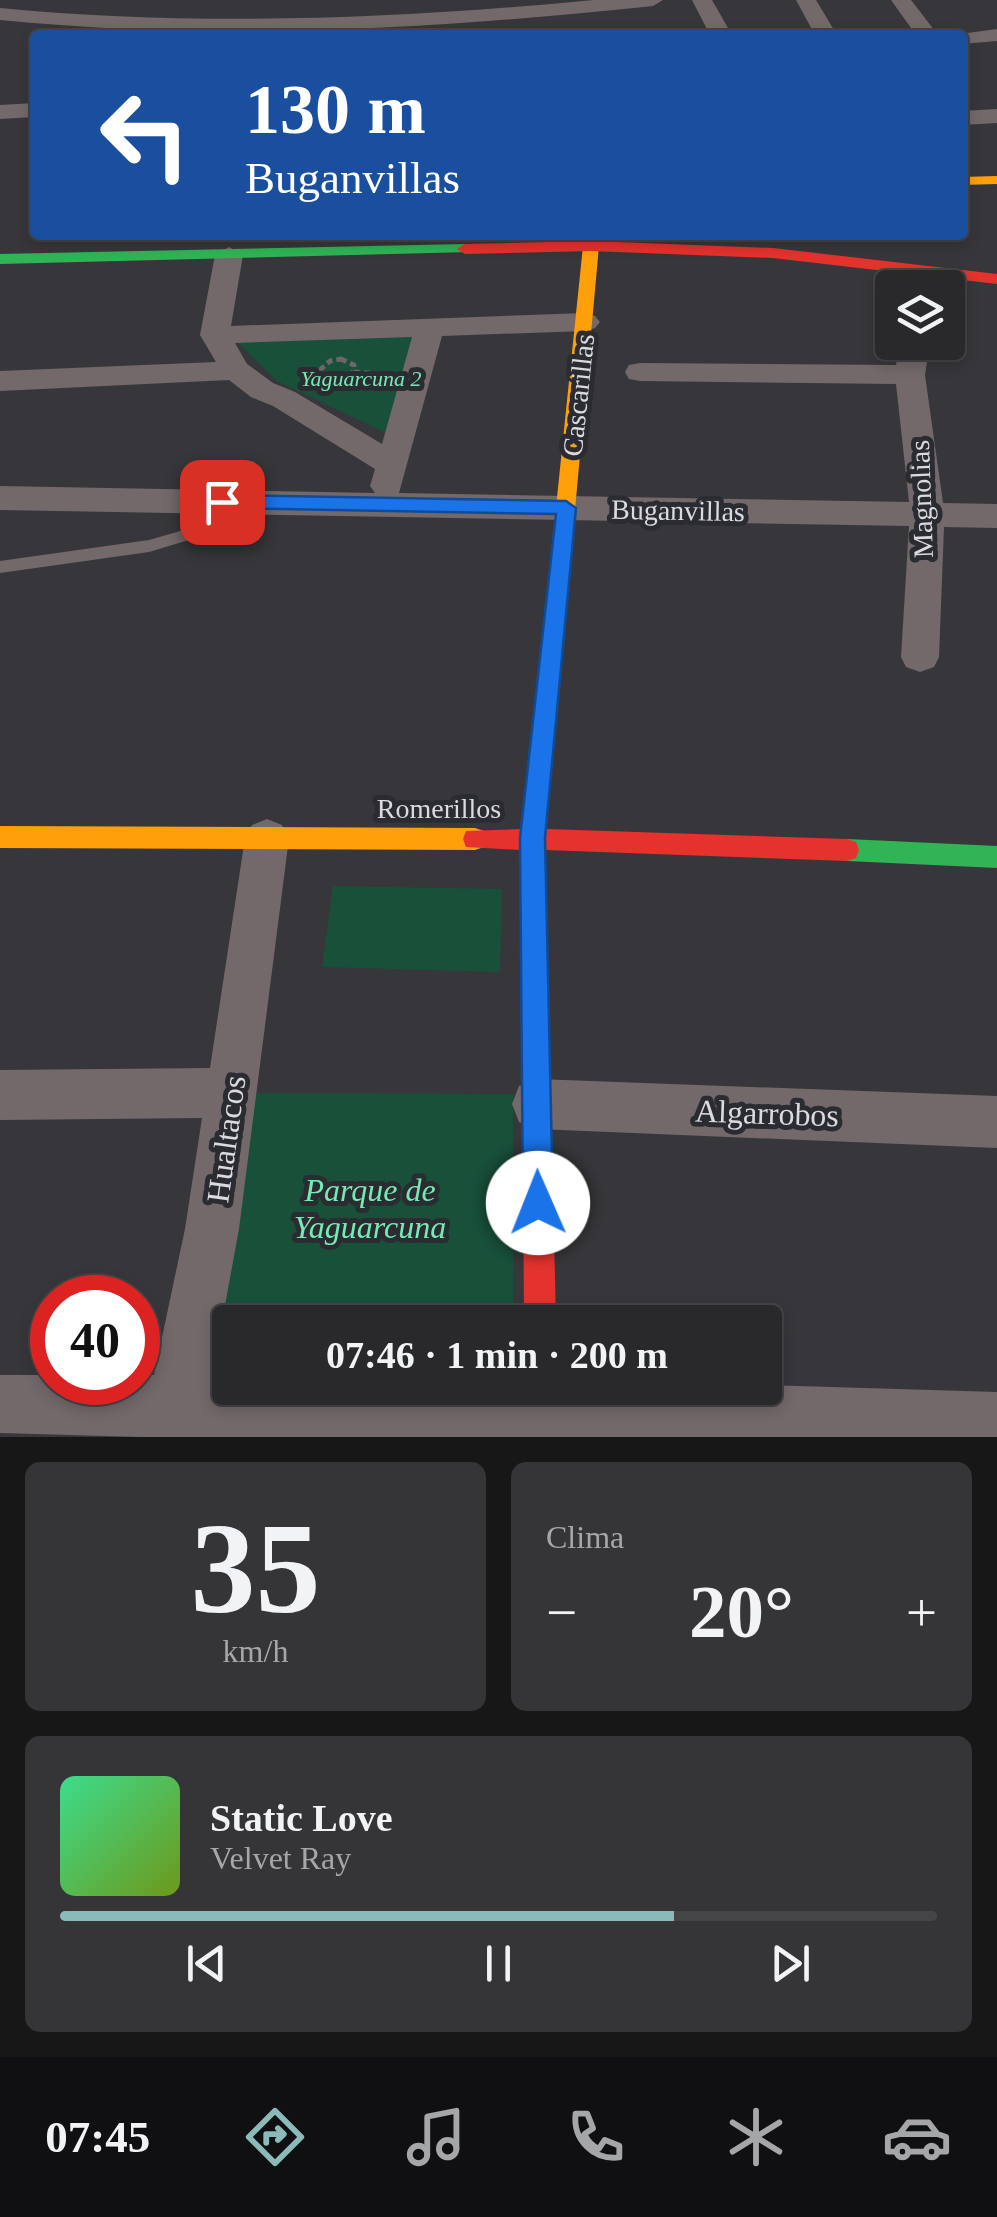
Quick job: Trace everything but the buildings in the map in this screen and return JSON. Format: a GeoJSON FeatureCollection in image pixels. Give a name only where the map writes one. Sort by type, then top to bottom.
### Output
{"type":"FeatureCollection","features":[{"type":"Feature","properties":{"kind":"street"},"geometry":{"type":"LineString","coordinates":[[258,30],[349,19],[457,26],[538,4],[627,7],[653,0]]}},
{"type":"Feature","properties":{"kind":"street"},"geometry":{"type":"LineString","coordinates":[[702,0],[719,30]]}},
{"type":"Feature","properties":{"kind":"street"},"geometry":{"type":"LineString","coordinates":[[806,0],[823,30]]}},
{"type":"Feature","properties":{"kind":"street"},"geometry":{"type":"LineString","coordinates":[[901,0],[923,30]]}},
{"type":"Feature","properties":{"kind":"street"},"geometry":{"type":"LineString","coordinates":[[538,4],[544,30]]}},
{"type":"Feature","properties":{"kind":"street"},"geometry":{"type":"LineString","coordinates":[[0,14],[66,28],[127,30]]}},
{"type":"Feature","properties":{"kind":"street"},"geometry":{"type":"LineString","coordinates":[[968,37],[997,35]]}},
{"type":"Feature","properties":{"kind":"street"},"geometry":{"type":"LineString","coordinates":[[0,112],[30,110]]}},
{"type":"Feature","properties":{"kind":"street"},"geometry":{"type":"LineString","coordinates":[[968,118],[997,116]]}},
{"type":"Feature","properties":{"kind":"street"},"geometry":{"type":"LineString","coordinates":[[968,181],[997,180]]}},
{"type":"Feature","properties":{"kind":"street"},"geometry":{"type":"LineString","coordinates":[[0,259],[592,246],[773,253],[876,270]]}},
{"type":"Feature","properties":{"kind":"street","name":"Cascarillas"},"geometry":{"type":"LineString","coordinates":[[540,1305],[533,838],[592,246]]}},
{"type":"Feature","properties":{"kind":"street"},"geometry":{"type":"LineString","coordinates":[[229,255],[214,335],[236,370],[262,390],[284,399],[392,465]]}},
{"type":"Feature","properties":{"kind":"street"},"geometry":{"type":"LineString","coordinates":[[965,279],[997,279]]}},
{"type":"Feature","properties":{"kind":"street"},"geometry":{"type":"LineString","coordinates":[[214,335],[586,322]]}},
{"type":"Feature","properties":{"kind":"street"},"geometry":{"type":"LineString","coordinates":[[383,505],[429,328]]}},
{"type":"Feature","properties":{"kind":"street","name":"Magnolias"},"geometry":{"type":"LineString","coordinates":[[912,360],[910,375],[927,514],[920,657]]}},
{"type":"Feature","properties":{"kind":"street"},"geometry":{"type":"LineString","coordinates":[[0,380],[236,370]]}},
{"type":"Feature","properties":{"kind":"street"},"geometry":{"type":"LineString","coordinates":[[640,372],[910,375]]}},
{"type":"Feature","properties":{"kind":"street","name":"Buganvillas"},"geometry":{"type":"LineString","coordinates":[[0,498],[997,516]]}},
{"type":"Feature","properties":{"kind":"street","name":"Romerillos"},"geometry":{"type":"LineString","coordinates":[[0,837],[533,838],[997,857]]}},
{"type":"Feature","properties":{"kind":"street","name":"Hualtacos"},"geometry":{"type":"LineString","coordinates":[[174,1420],[212,1229],[267,838]]}},
{"type":"Feature","properties":{"kind":"street"},"geometry":{"type":"LineString","coordinates":[[0,1095],[233,1093]]}},
{"type":"Feature","properties":{"kind":"street","name":"Algarrobos"},"geometry":{"type":"LineString","coordinates":[[537,1104],[997,1122]]}},
{"type":"Feature","properties":{"kind":"street"},"geometry":{"type":"LineString","coordinates":[[0,1404],[174,1420],[541,1411],[997,1422]]}},
{"type":"Feature","properties":{"kind":"lane"},"geometry":{"type":"LineString","coordinates":[[0,567],[149,546],[183,536],[259,502]]}},
{"type":"Feature","properties":{"kind":"path"},"geometry":{"type":"LineString","coordinates":[[342,359],[354,365],[348,378],[326,378],[321,369],[330,360],[342,359]]}},
{"type":"Feature","properties":{"kind":"green space","name":"Yaguarcuna 2"},"geometry":{"type":"Polygon","coordinates":[[[409,336],[412,339],[388,434],[277,381],[236,341],[409,336]]]}},
{"type":"Feature","properties":{"kind":"green space"},"geometry":{"type":"Polygon","coordinates":[[[333,886],[502,889],[500,972],[322,967],[333,886]]]}},
{"type":"Feature","properties":{"kind":"green space","name":"Parque de Yaguarcuna"},"geometry":{"type":"Polygon","coordinates":[[[245,1093],[513,1094],[513,1305],[212,1305],[212,1372],[203,1361],[245,1093]]]}},
{"type":"Feature","properties":{"kind":"traffic: fast"},"geometry":{"type":"LineString","coordinates":[[0,259],[465,249]]}},
{"type":"Feature","properties":{"kind":"traffic: fast"},"geometry":{"type":"LineString","coordinates":[[847,850],[997,857]]}},
{"type":"Feature","properties":{"kind":"traffic: slow"},"geometry":{"type":"LineString","coordinates":[[968,181],[997,180]]}},
{"type":"Feature","properties":{"kind":"traffic: slow"},"geometry":{"type":"LineString","coordinates":[[544,730],[591,246]]}},
{"type":"Feature","properties":{"kind":"traffic: slow"},"geometry":{"type":"LineString","coordinates":[[0,837],[475,839]]}},
{"type":"Feature","properties":{"kind":"traffic: jam"},"geometry":{"type":"LineString","coordinates":[[465,249],[591,246],[773,253],[997,279]]}},
{"type":"Feature","properties":{"kind":"traffic: jam"},"geometry":{"type":"LineString","coordinates":[[540,1305],[533,839],[544,730]]}},
{"type":"Feature","properties":{"kind":"traffic: jam"},"geometry":{"type":"LineString","coordinates":[[475,839],[613,840],[847,850]]}},
{"type":"Feature","properties":{"kind":"route"},"geometry":{"type":"LineString","coordinates":[[222,502],[566,508],[533,838],[538,1203]]}}]}
